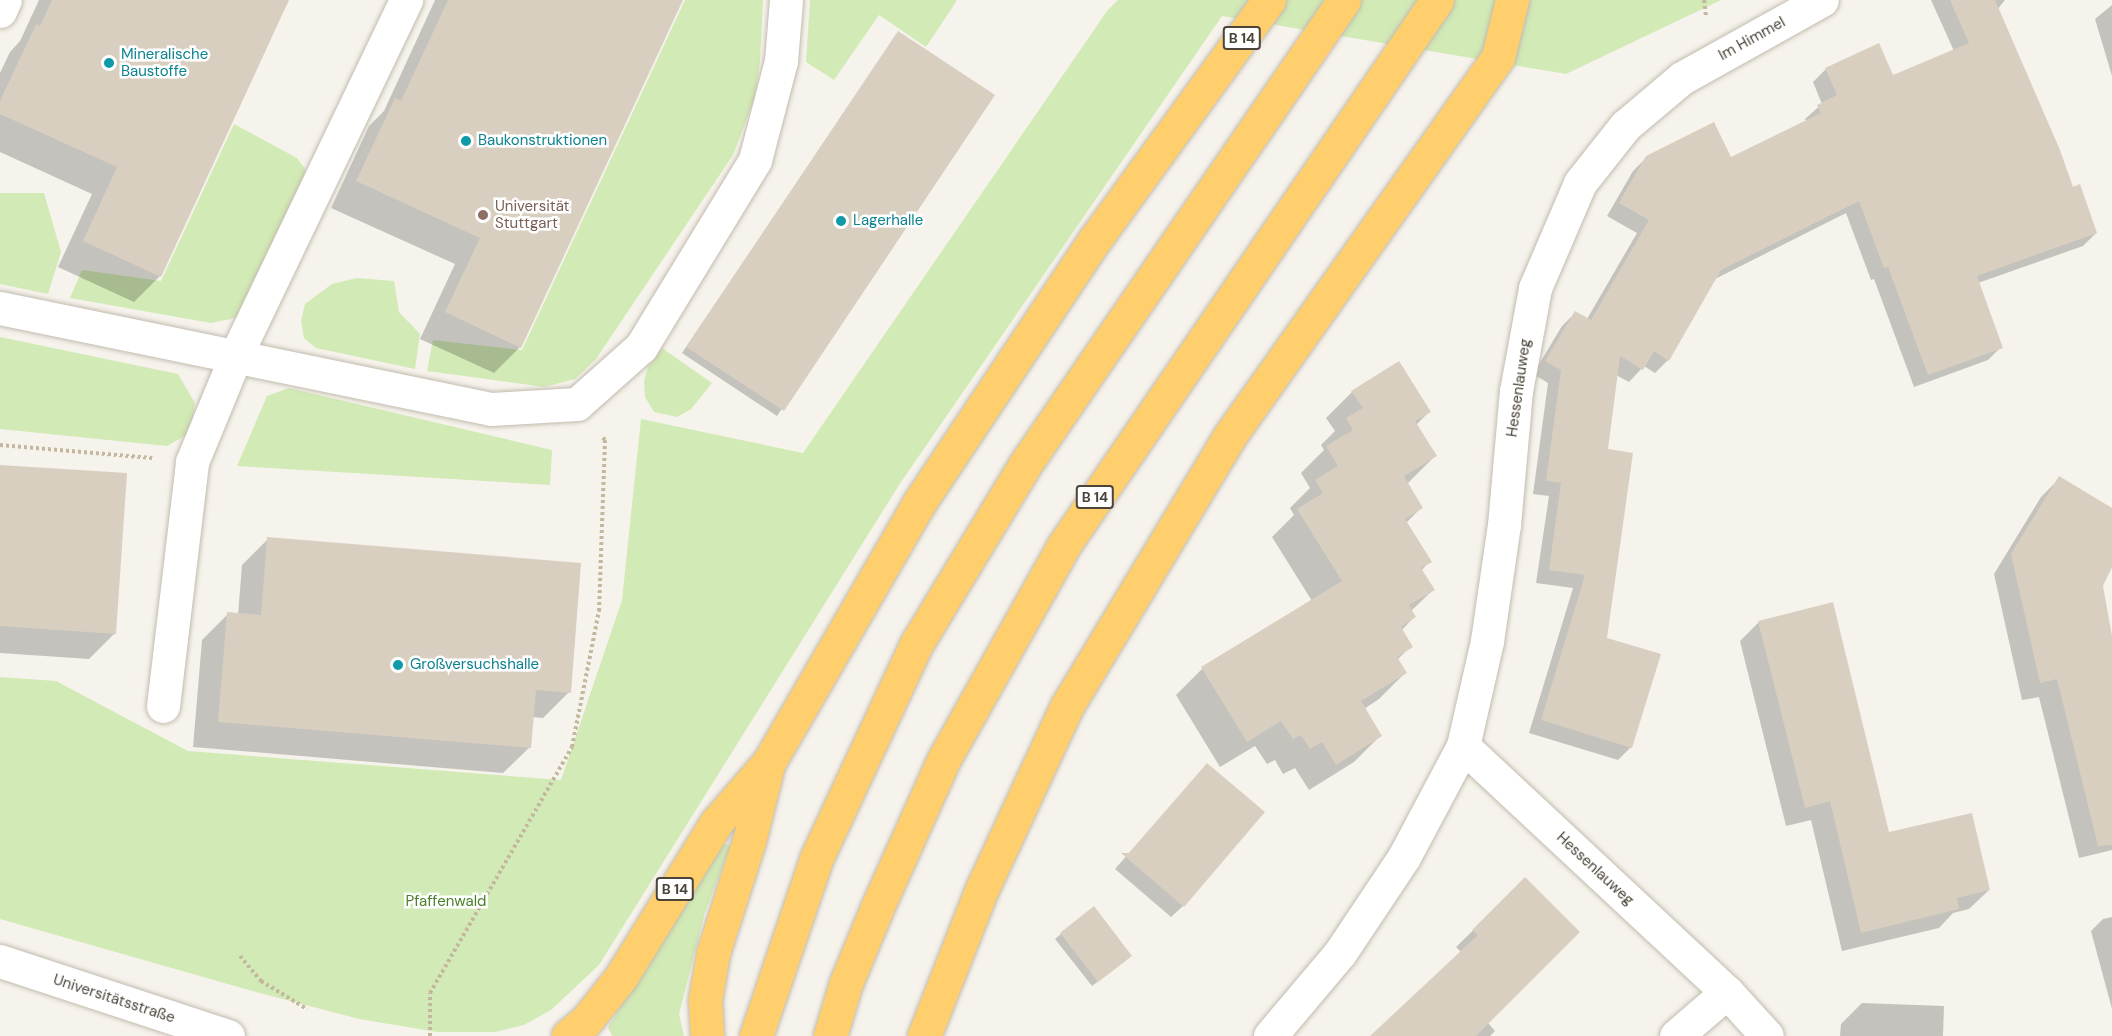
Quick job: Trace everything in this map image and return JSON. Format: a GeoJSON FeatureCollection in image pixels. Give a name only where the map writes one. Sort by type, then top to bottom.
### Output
{"type":"FeatureCollection","features":[{"type":"Feature","properties":{"kind":"highway","name":"B 14"},"geometry":{"type":"LineString","coordinates":[[577,1028],[621,977],[716,823],[769,762],[919,503],[1096,238],[1269,0]]}},
{"type":"Feature","properties":{"kind":"highway"},"geometry":{"type":"LineString","coordinates":[[756,1036],[818,858],[917,643],[1024,466],[1344,0]]}},
{"type":"Feature","properties":{"kind":"highway","name":"B 14"},"geometry":{"type":"LineString","coordinates":[[830,1036],[846,983],[944,759],[1064,545],[1437,0]]}},
{"type":"Feature","properties":{"kind":"highway"},"geometry":{"type":"LineString","coordinates":[[924,1036],[982,889],[1068,706],[1229,437],[1498,57],[1512,0]]}},
{"type":"Feature","properties":{"kind":"highway","name":"B 14"},"geometry":{"type":"LineString","coordinates":[[707,1036],[705,1000],[712,953],[748,841],[769,762]]}},
{"type":"Feature","properties":{"kind":"street"},"geometry":{"type":"LineString","coordinates":[[0,11],[5,0]]}},
{"type":"Feature","properties":{"kind":"street"},"geometry":{"type":"LineString","coordinates":[[163,706],[192,462],[236,355],[406,0]]}},
{"type":"Feature","properties":{"kind":"street"},"geometry":{"type":"LineString","coordinates":[[0,308],[491,409],[577,404],[640,347],[755,160],[782,61],[786,0]]}},
{"type":"Feature","properties":{"kind":"street","name":"Im Himmel"},"geometry":{"type":"LineString","coordinates":[[1682,78],[1822,0]]}},
{"type":"Feature","properties":{"kind":"street","name":"Hessenlauweg"},"geometry":{"type":"LineString","coordinates":[[1270,1036],[1347,944],[1404,858],[1462,746],[1487,641],[1504,525],[1516,391],[1534,288],[1580,183],[1625,126],[1682,78]]}},
{"type":"Feature","properties":{"kind":"street","name":"Hessenlauweg"},"geometry":{"type":"LineString","coordinates":[[1462,746],[1727,992],[1767,1036]]}},
{"type":"Feature","properties":{"kind":"street","name":"Universitätsstraße"},"geometry":{"type":"LineString","coordinates":[[0,961],[228,1036]]}},
{"type":"Feature","properties":{"kind":"street"},"geometry":{"type":"LineString","coordinates":[[1676,1036],[1727,992]]}},
{"type":"Feature","properties":{"kind":"path"},"geometry":{"type":"LineString","coordinates":[[430,1036],[430,993],[572,747],[599,611],[605,440],[577,404]]}},
{"type":"Feature","properties":{"kind":"path"},"geometry":{"type":"LineString","coordinates":[[0,445],[192,462]]}},
{"type":"Feature","properties":{"kind":"path"},"geometry":{"type":"LineString","coordinates":[[240,956],[261,981],[307,1009]]}},
{"type":"Feature","properties":{"kind":"green space"},"geometry":{"type":"Polygon","coordinates":[[[685,0],[763,0],[760,61],[755,97],[733,155],[596,359],[575,379],[544,387],[427,371],[433,340],[522,350],[685,0]]]}},
{"type":"Feature","properties":{"kind":"green space"},"geometry":{"type":"Polygon","coordinates":[[[810,0],[956,0],[956,2],[926,47],[879,15],[834,80],[806,62],[810,0]]]}},
{"type":"Feature","properties":{"kind":"green space","name":"Pfaffenwald"},"geometry":{"type":"Polygon","coordinates":[[[1118,0],[1721,0],[1566,74],[1222,16],[899,485],[599,965],[551,1010],[524,1025],[495,1032],[437,1032],[359,1019],[0,919],[0,677],[56,681],[188,751],[561,780],[622,600],[641,419],[803,453],[1107,11],[1118,0]]]}},
{"type":"Feature","properties":{"kind":"green space"},"geometry":{"type":"Polygon","coordinates":[[[234,124],[297,158],[305,169],[306,184],[249,305],[235,318],[211,323],[70,298],[82,270],[161,281],[234,124]]]}},
{"type":"Feature","properties":{"kind":"green space"},"geometry":{"type":"Polygon","coordinates":[[[0,193],[44,193],[61,252],[48,294],[0,284],[0,193]]]}},
{"type":"Feature","properties":{"kind":"green space"},"geometry":{"type":"Polygon","coordinates":[[[357,278],[394,281],[399,312],[420,334],[415,369],[316,348],[304,338],[301,321],[305,304],[332,284],[357,278]]]}},
{"type":"Feature","properties":{"kind":"green space"},"geometry":{"type":"Polygon","coordinates":[[[0,337],[178,374],[195,403],[190,433],[167,446],[0,429],[0,337]]]}},
{"type":"Feature","properties":{"kind":"green space"},"geometry":{"type":"Polygon","coordinates":[[[662,348],[712,383],[691,409],[677,417],[654,412],[645,397],[644,381],[648,367],[662,348]]]}},
{"type":"Feature","properties":{"kind":"green space"},"geometry":{"type":"Polygon","coordinates":[[[289,388],[552,450],[550,485],[237,466],[267,396],[289,388]]]}},
{"type":"Feature","properties":{"kind":"green space"},"geometry":{"type":"Polygon","coordinates":[[[719,844],[731,845],[705,912],[679,1014],[684,1036],[612,1036],[608,1027],[719,844]]]}},
{"type":"Feature","properties":{"kind":"building"},"geometry":{"type":"Polygon","coordinates":[[[52,0],[289,0],[161,277],[83,241],[117,167],[0,114],[0,101],[36,24],[40,26],[52,0]]]}},
{"type":"Feature","properties":{"kind":"building","name":"Baukonstruktionen"},"geometry":{"type":"Polygon","coordinates":[[[448,0],[683,0],[521,348],[445,312],[480,238],[356,181],[395,98],[401,101],[448,0]]]}},
{"type":"Feature","properties":{"kind":"building"},"geometry":{"type":"Polygon","coordinates":[[[1950,0],[1995,0],[2060,150],[2073,187],[2080,184],[2097,233],[1977,276],[2003,348],[1928,375],[1888,267],[1884,268],[1859,201],[1721,270],[1669,361],[1654,351],[1643,370],[1620,356],[1608,449],[1633,453],[1607,638],[1661,654],[1632,748],[1541,720],[1585,575],[1549,570],[1561,483],[1546,481],[1561,370],[1545,361],[1575,311],[1591,320],[1649,220],[1619,203],[1628,187],[1646,156],[1714,122],[1731,157],[1821,113],[1817,105],[1837,95],[1825,68],[1879,43],[1893,75],[1969,43],[1950,0]]]}},
{"type":"Feature","properties":{"kind":"building","name":"Lagerhalle"},"geometry":{"type":"Polygon","coordinates":[[[898,31],[995,95],[784,411],[686,347],[898,31]]]}},
{"type":"Feature","properties":{"kind":"building"},"geometry":{"type":"Polygon","coordinates":[[[1399,361],[1431,412],[1415,421],[1437,456],[1404,476],[1423,508],[1405,519],[1432,562],[1421,568],[1435,590],[1409,605],[1416,617],[1401,627],[1413,647],[1397,657],[1407,673],[1361,701],[1382,736],[1336,765],[1322,742],[1310,749],[1301,735],[1293,739],[1281,721],[1247,742],[1201,667],[1342,581],[1297,509],[1323,493],[1315,480],[1338,466],[1326,446],[1353,430],[1346,418],[1363,408],[1351,391],[1399,361]]]}},
{"type":"Feature","properties":{"kind":"building"},"geometry":{"type":"Polygon","coordinates":[[[0,465],[127,473],[116,634],[0,626],[0,465]]]}},
{"type":"Feature","properties":{"kind":"building"},"geometry":{"type":"Polygon","coordinates":[[[2059,476],[2112,508],[2112,567],[2103,586],[2112,636],[2112,845],[2098,846],[2057,679],[2040,683],[2011,554],[2059,476]]]}},
{"type":"Feature","properties":{"kind":"building","name":"Großversuchshalle"},"geometry":{"type":"Polygon","coordinates":[[[267,537],[581,563],[571,693],[536,690],[531,748],[218,722],[227,612],[261,615],[267,537]]]}},
{"type":"Feature","properties":{"kind":"building"},"geometry":{"type":"Polygon","coordinates":[[[1833,602],[1889,832],[1972,813],[1990,890],[1957,898],[1959,909],[1861,933],[1830,801],[1805,808],[1758,621],[1833,602]]]}},
{"type":"Feature","properties":{"kind":"building"},"geometry":{"type":"Polygon","coordinates":[[[1207,763],[1265,812],[1184,907],[1121,853],[1129,853],[1207,763]]]}},
{"type":"Feature","properties":{"kind":"building"},"geometry":{"type":"Polygon","coordinates":[[[1525,877],[1580,932],[1476,1036],[1370,1036],[1478,935],[1472,930],[1525,877]]]}},
{"type":"Feature","properties":{"kind":"building"},"geometry":{"type":"Polygon","coordinates":[[[1094,906],[1132,956],[1098,982],[1060,933],[1094,906]]]}},
{"type":"Feature","properties":{"kind":"place","name":"Mineralische Baustoffe"},"geometry":{"type":"Point","coordinates":[109,63]}},
{"type":"Feature","properties":{"kind":"place","name":"Baukonstruktionen"},"geometry":{"type":"Point","coordinates":[466,141]}},
{"type":"Feature","properties":{"kind":"place","name":"Universität Stuttgart"},"geometry":{"type":"Point","coordinates":[483,215]}},
{"type":"Feature","properties":{"kind":"place","name":"Lagerhalle"},"geometry":{"type":"Point","coordinates":[841,221]}},
{"type":"Feature","properties":{"kind":"place","name":"Großversuchshalle"},"geometry":{"type":"Point","coordinates":[398,665]}}]}
